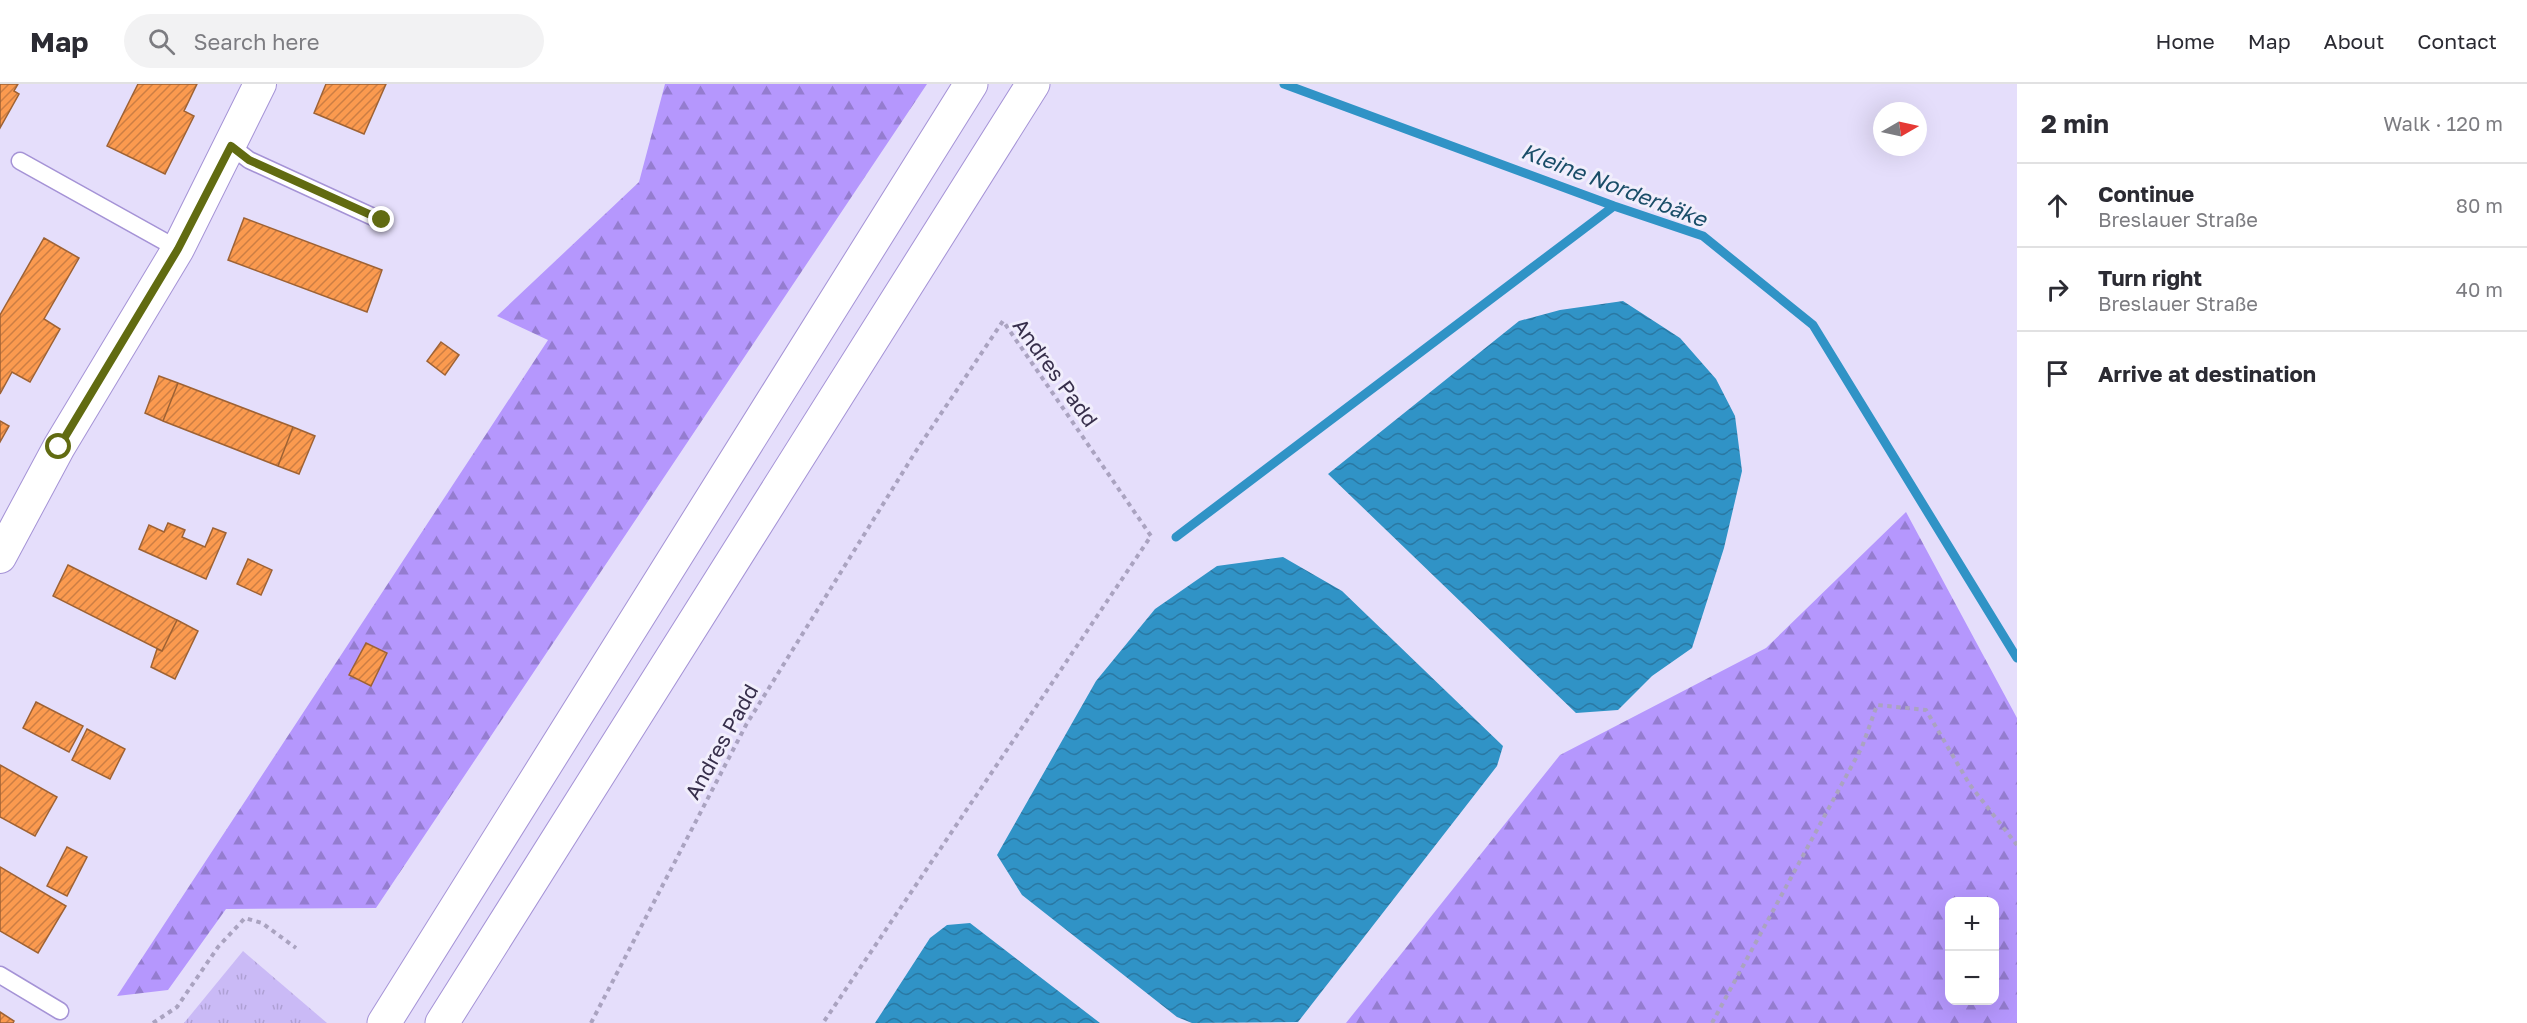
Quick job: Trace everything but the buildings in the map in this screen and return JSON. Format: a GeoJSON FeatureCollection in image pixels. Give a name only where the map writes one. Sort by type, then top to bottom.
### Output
{"type":"FeatureCollection","features":[{"type":"Feature","properties":{"kind":"highway"},"geometry":{"type":"LineString","coordinates":[[384,1023],[970,84]]}},
{"type":"Feature","properties":{"kind":"highway"},"geometry":{"type":"LineString","coordinates":[[442,1023],[1033,84]]}},
{"type":"Feature","properties":{"kind":"street"},"geometry":{"type":"LineString","coordinates":[[0,557],[59,447],[178,249],[261,84]]}},
{"type":"Feature","properties":{"kind":"lane"},"geometry":{"type":"LineString","coordinates":[[231,146],[249,160],[382,220]]}},
{"type":"Feature","properties":{"kind":"lane"},"geometry":{"type":"LineString","coordinates":[[20,161],[178,249]]}},
{"type":"Feature","properties":{"kind":"lane"},"geometry":{"type":"LineString","coordinates":[[0,975],[60,1011]]}},
{"type":"Feature","properties":{"kind":"path","name":"Andres Padd"},"geometry":{"type":"LineString","coordinates":[[591,1023],[746,725],[916,451],[1003,321],[1151,536],[823,1023]]}},
{"type":"Feature","properties":{"kind":"path"},"geometry":{"type":"LineString","coordinates":[[1712,1023],[1862,747],[1877,705],[1926,710],[1970,785],[2017,846]]}},
{"type":"Feature","properties":{"kind":"path"},"geometry":{"type":"LineString","coordinates":[[153,1023],[177,1007],[218,947],[245,918],[262,924],[297,948]]}},
{"type":"Feature","properties":{"kind":"green space"},"geometry":{"type":"Polygon","coordinates":[[[665,84],[927,84],[376,908],[226,909],[168,990],[117,996],[548,340],[497,316],[639,182],[665,84]]]}},
{"type":"Feature","properties":{"kind":"green space"},"geometry":{"type":"Polygon","coordinates":[[[1906,512],[2017,718],[2017,1023],[1346,1023],[1560,755],[1766,648],[1906,512]]]}},
{"type":"Feature","properties":{"kind":"green space"},"geometry":{"type":"Polygon","coordinates":[[[243,951],[327,1023],[184,1023],[243,951]]]}},
{"type":"Feature","properties":{"kind":"water"},"geometry":{"type":"Polygon","coordinates":[[[1623,301],[1680,338],[1716,379],[1735,416],[1742,471],[1724,548],[1692,648],[1652,676],[1618,710],[1576,713],[1328,474],[1519,321],[1560,310],[1623,301]]]}},
{"type":"Feature","properties":{"kind":"water"},"geometry":{"type":"Polygon","coordinates":[[[1283,557],[1342,591],[1503,746],[1497,766],[1298,1022],[1192,1023],[1177,1017],[1022,895],[997,855],[1096,681],[1155,609],[1217,566],[1283,557]]]}},
{"type":"Feature","properties":{"kind":"water"},"geometry":{"type":"Polygon","coordinates":[[[970,923],[1100,1023],[875,1023],[930,938],[947,925],[970,923]]]}},
{"type":"Feature","properties":{"kind":"waterway","name":"Kleine Norderbäke"},"geometry":{"type":"LineString","coordinates":[[1284,84],[1614,206],[1703,236],[1813,325],[2017,658]]}},
{"type":"Feature","properties":{"kind":"waterway"},"geometry":{"type":"LineString","coordinates":[[1176,537],[1614,206]]}},
{"type":"Feature","properties":{"kind":"route"},"geometry":{"type":"LineString","coordinates":[[59,447],[178,249],[231,146],[249,160],[382,220]]}}]}
